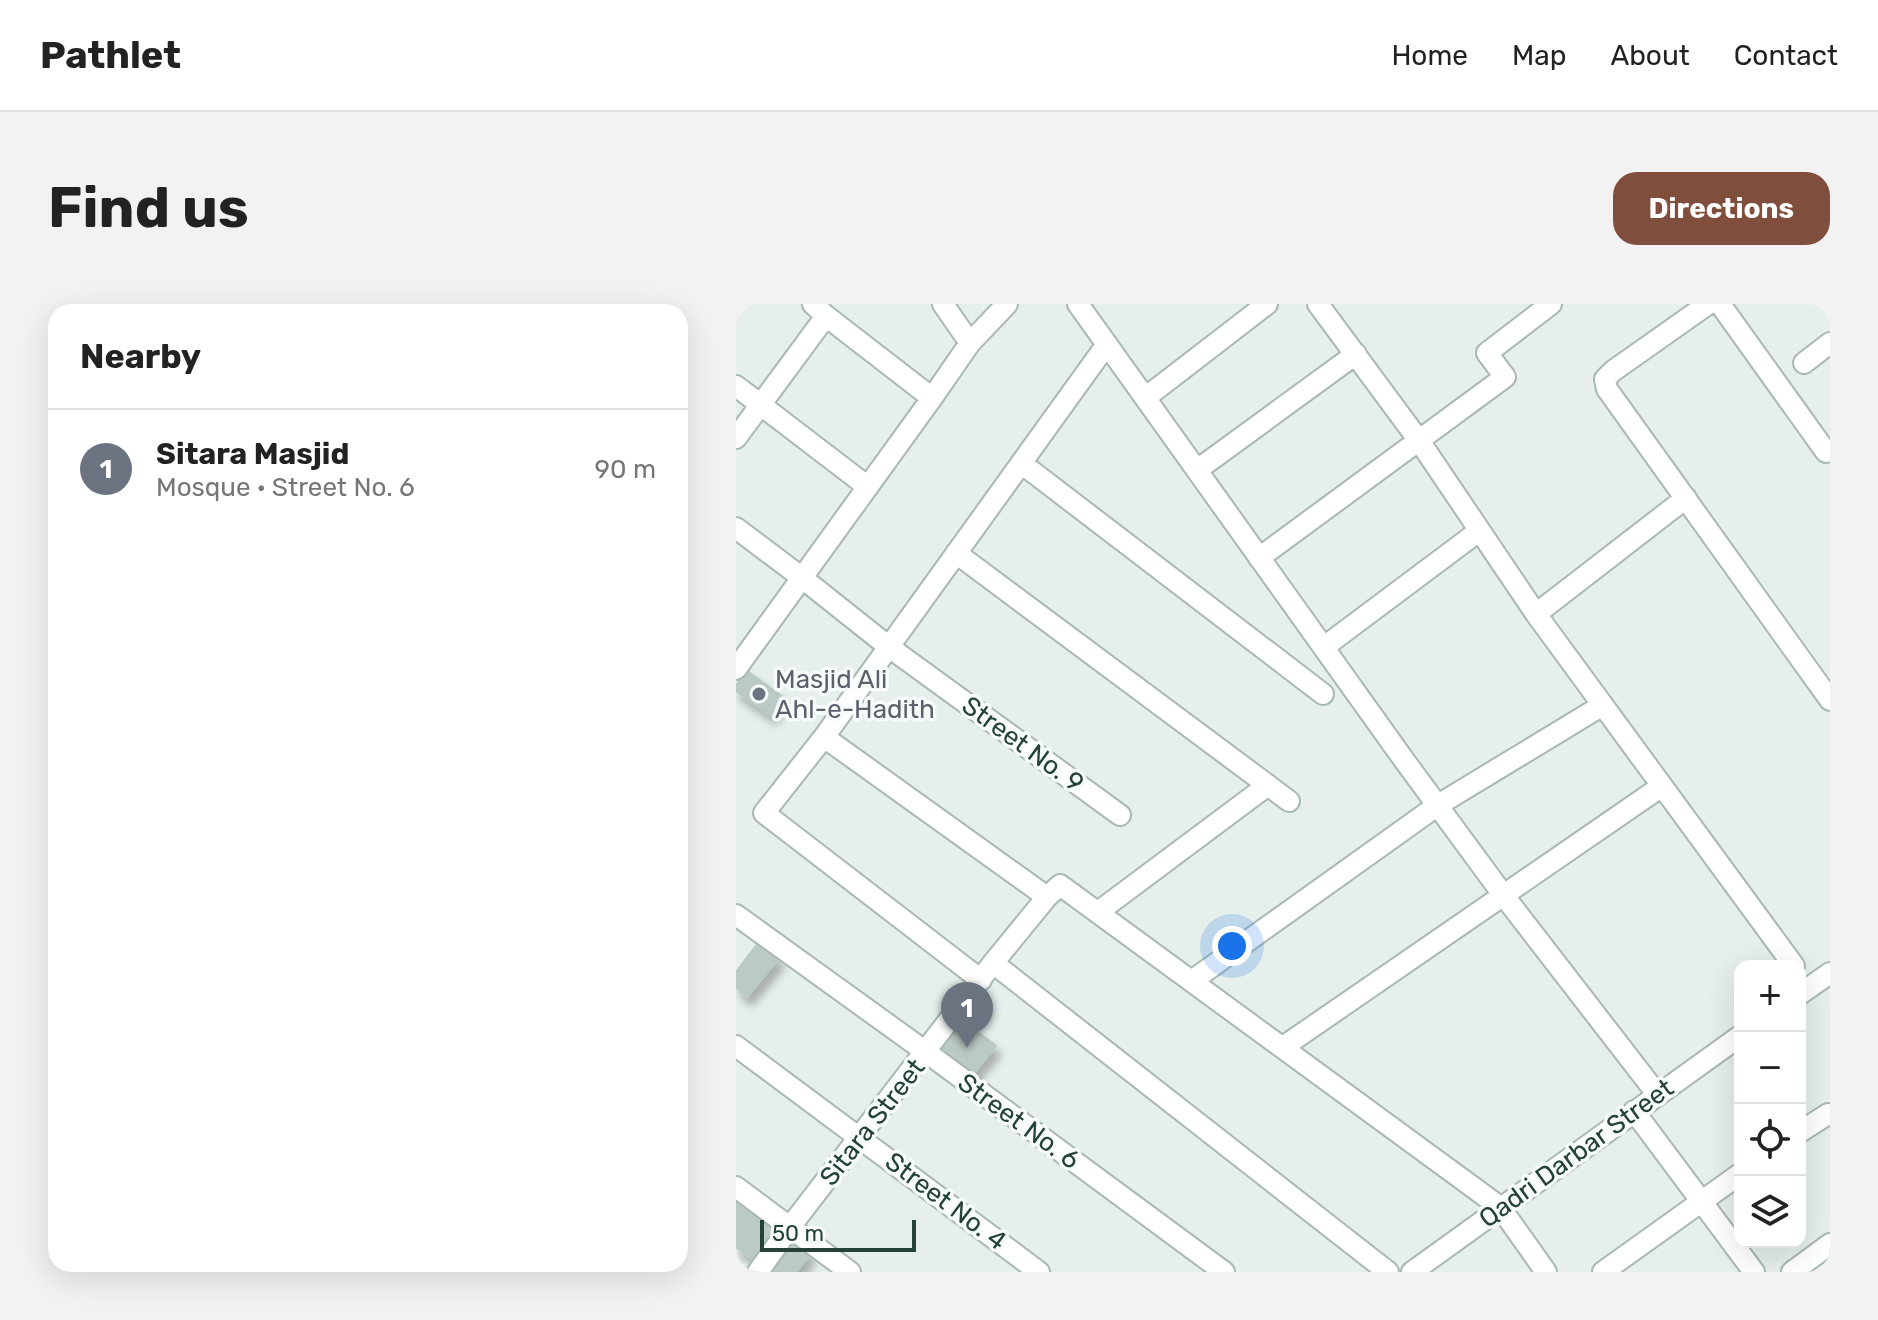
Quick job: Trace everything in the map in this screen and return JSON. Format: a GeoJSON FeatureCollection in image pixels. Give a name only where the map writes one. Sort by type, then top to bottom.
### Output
{"type":"FeatureCollection","features":[{"type":"Feature","properties":{"kind":"street"},"geometry":{"type":"LineString","coordinates":[[943,304],[970,343]]}},
{"type":"Feature","properties":{"kind":"street"},"geometry":{"type":"LineString","coordinates":[[736,669],[970,343],[1007,304]]}},
{"type":"Feature","properties":{"kind":"street"},"geometry":{"type":"LineString","coordinates":[[1078,304],[1504,896],[1657,1094]]}},
{"type":"Feature","properties":{"kind":"street"},"geometry":{"type":"LineString","coordinates":[[1145,398],[1267,304]]}},
{"type":"Feature","properties":{"kind":"street"},"geometry":{"type":"LineString","coordinates":[[1318,304],[1420,442],[1536,614],[1790,960]]}},
{"type":"Feature","properties":{"kind":"street"},"geometry":{"type":"LineString","coordinates":[[1259,558],[1505,377],[1487,353],[1551,304]]}},
{"type":"Feature","properties":{"kind":"street"},"geometry":{"type":"LineString","coordinates":[[1708,304],[1613,371],[1605,379],[1607,389],[1830,700]]}},
{"type":"Feature","properties":{"kind":"street"},"geometry":{"type":"LineString","coordinates":[[1720,304],[1826,452]]}},
{"type":"Feature","properties":{"kind":"street"},"geometry":{"type":"LineString","coordinates":[[736,438],[761,405],[817,307],[932,398]]}},
{"type":"Feature","properties":{"kind":"street"},"geometry":{"type":"LineString","coordinates":[[1804,363],[1830,343]]}},
{"type":"Feature","properties":{"kind":"street"},"geometry":{"type":"LineString","coordinates":[[1107,344],[824,737],[764,813],[987,972],[1388,1272]]}},
{"type":"Feature","properties":{"kind":"street"},"geometry":{"type":"LineString","coordinates":[[1197,470],[1356,354]]}},
{"type":"Feature","properties":{"kind":"street"},"geometry":{"type":"LineString","coordinates":[[736,386],[868,487]]}},
{"type":"Feature","properties":{"kind":"street"},"geometry":{"type":"LineString","coordinates":[[1021,463],[1323,694]]}},
{"type":"Feature","properties":{"kind":"street"},"geometry":{"type":"LineString","coordinates":[[1536,614],[1686,498]]}},
{"type":"Feature","properties":{"kind":"street","name":"Street No. 9"},"geometry":{"type":"LineString","coordinates":[[736,528],[889,647],[1120,815]]}},
{"type":"Feature","properties":{"kind":"street"},"geometry":{"type":"LineString","coordinates":[[1324,647],[1479,531]]}},
{"type":"Feature","properties":{"kind":"street"},"geometry":{"type":"LineString","coordinates":[[956,553],[1289,801]]}},
{"type":"Feature","properties":{"kind":"street"},"geometry":{"type":"LineString","coordinates":[[1193,980],[1438,805],[1603,705]]}},
{"type":"Feature","properties":{"kind":"street"},"geometry":{"type":"LineString","coordinates":[[824,737],[1047,897],[1060,885],[1500,1207],[1546,1272]]}},
{"type":"Feature","properties":{"kind":"street"},"geometry":{"type":"LineString","coordinates":[[1098,912],[1268,785]]}},
{"type":"Feature","properties":{"kind":"street"},"geometry":{"type":"LineString","coordinates":[[1283,1047],[1662,786]]}},
{"type":"Feature","properties":{"kind":"street","name":"Sitara Street"},"geometry":{"type":"LineString","coordinates":[[758,1272],[1047,897]]}},
{"type":"Feature","properties":{"kind":"street","name":"Street No. 6"},"geometry":{"type":"LineString","coordinates":[[736,915],[1224,1272]]}},
{"type":"Feature","properties":{"kind":"street"},"geometry":{"type":"LineString","coordinates":[[1806,984],[1830,973]]}},
{"type":"Feature","properties":{"kind":"street","name":"Qadri Darbar Street"},"geometry":{"type":"LineString","coordinates":[[1412,1272],[1734,1040]]}},
{"type":"Feature","properties":{"kind":"street","name":"Street No. 4"},"geometry":{"type":"LineString","coordinates":[[736,1046],[1039,1272]]}},
{"type":"Feature","properties":{"kind":"street"},"geometry":{"type":"LineString","coordinates":[[1634,1111],[1754,1272]]}},
{"type":"Feature","properties":{"kind":"street"},"geometry":{"type":"LineString","coordinates":[[1806,1128],[1821,1117],[1830,1115]]}},
{"type":"Feature","properties":{"kind":"street"},"geometry":{"type":"LineString","coordinates":[[1603,1272],[1737,1176]]}},
{"type":"Feature","properties":{"kind":"street"},"geometry":{"type":"LineString","coordinates":[[736,1187],[850,1272]]}},
{"type":"Feature","properties":{"kind":"street"},"geometry":{"type":"LineString","coordinates":[[1792,1272],[1830,1244]]}},
{"type":"Feature","properties":{"kind":"building","name":"Masjid Ali Ahl-e-Hadith"},"geometry":{"type":"Polygon","coordinates":[[[746,670],[783,697],[771,715],[736,691],[746,670]]]}},
{"type":"Feature","properties":{"kind":"building"},"geometry":{"type":"Polygon","coordinates":[[[758,943],[780,957],[747,997],[736,987],[736,972],[758,943]]]}},
{"type":"Feature","properties":{"kind":"building"},"geometry":{"type":"Polygon","coordinates":[[[962,1020],[996,1046],[971,1076],[937,1049],[962,1020]]]}},
{"type":"Feature","properties":{"kind":"building"},"geometry":{"type":"Polygon","coordinates":[[[736,1198],[781,1229],[757,1262],[736,1247],[736,1198]]]}},
{"type":"Feature","properties":{"kind":"building"},"geometry":{"type":"Polygon","coordinates":[[[796,1240],[811,1253],[796,1272],[772,1272],[796,1240]]]}},
{"type":"Feature","properties":{"kind":"place","name":"Masjid Ali Ahl-e-Hadith"},"geometry":{"type":"Point","coordinates":[759,694]}},
{"type":"Feature","properties":{"kind":"place","name":"Sitara Masjid"},"geometry":{"type":"Point","coordinates":[967,1048]}}]}
